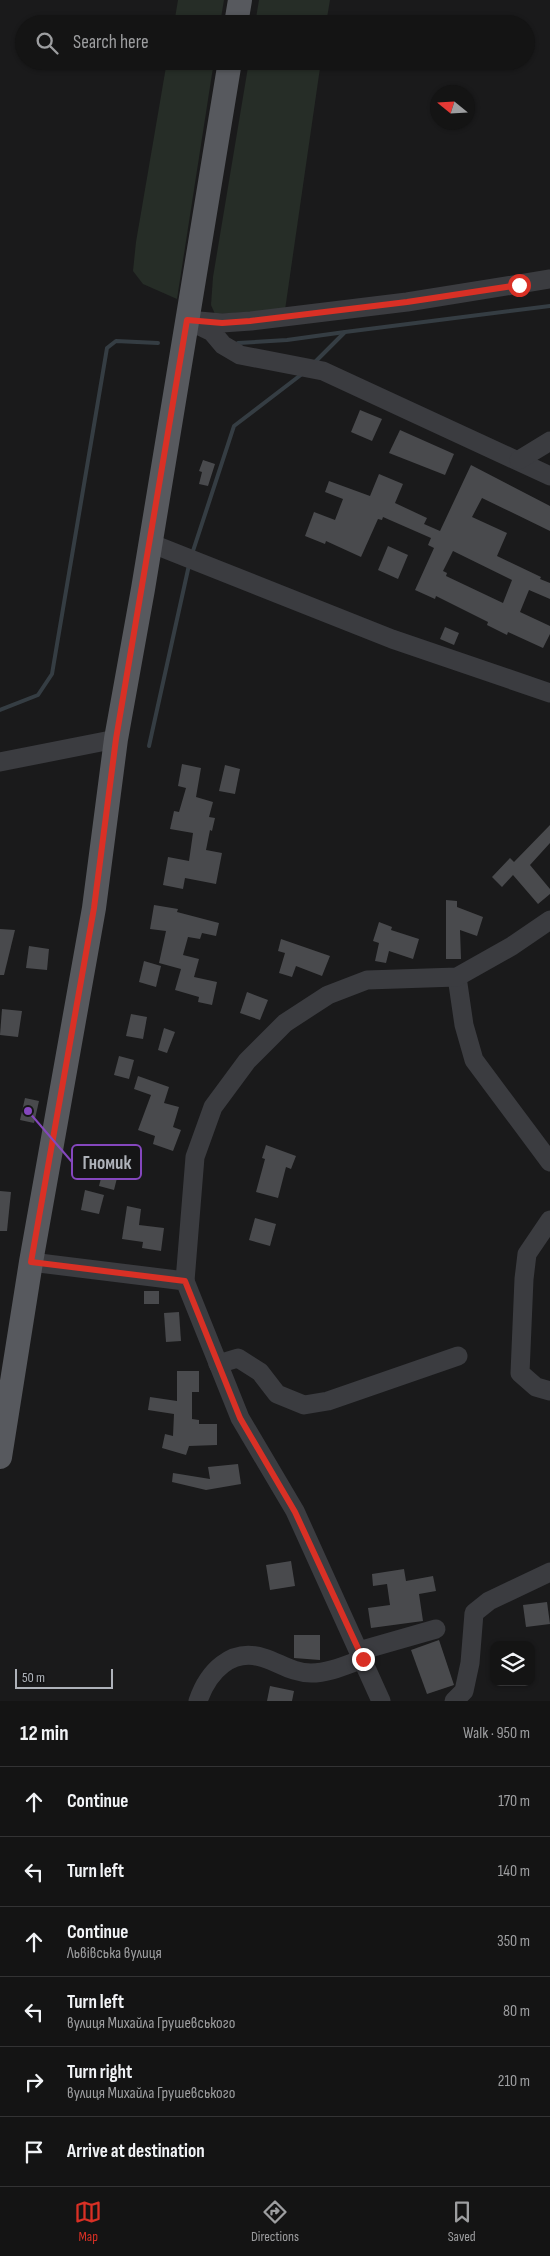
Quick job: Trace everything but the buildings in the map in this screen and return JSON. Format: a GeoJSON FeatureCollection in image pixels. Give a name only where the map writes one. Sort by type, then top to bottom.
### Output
{"type":"FeatureCollection","features":[{"type":"Feature","properties":{"kind":"main road"},"geometry":{"type":"LineString","coordinates":[[238,15],[240,0]]}},
{"type":"Feature","properties":{"kind":"main road"},"geometry":{"type":"LineString","coordinates":[[0,1457],[31,1262],[94,908],[116,739],[143,589],[229,70]]}},
{"type":"Feature","properties":{"kind":"street"},"geometry":{"type":"LineString","coordinates":[[187,320],[222,323],[250,321],[407,302],[550,279]]}},
{"type":"Feature","properties":{"kind":"street"},"geometry":{"type":"LineString","coordinates":[[187,320],[212,332],[223,345],[240,355],[323,371],[519,460],[550,476]]}},
{"type":"Feature","properties":{"kind":"street"},"geometry":{"type":"LineString","coordinates":[[519,460],[550,441]]}},
{"type":"Feature","properties":{"kind":"street"},"geometry":{"type":"LineString","coordinates":[[150,543],[392,639],[550,693]]}},
{"type":"Feature","properties":{"kind":"street"},"geometry":{"type":"LineString","coordinates":[[0,762],[116,739]]}},
{"type":"Feature","properties":{"kind":"street"},"geometry":{"type":"LineString","coordinates":[[381,1701],[295,1512],[240,1418],[185,1281],[195,1157],[213,1107],[246,1061],[285,1023],[336,992],[367,980],[457,977],[512,946],[550,920]]}},
{"type":"Feature","properties":{"kind":"street"},"geometry":{"type":"LineString","coordinates":[[457,977],[464,1025],[474,1060],[550,1162]]}},
{"type":"Feature","properties":{"kind":"street"},"geometry":{"type":"LineString","coordinates":[[550,1220],[527,1254],[524,1279],[520,1373],[536,1387],[550,1391]]}},
{"type":"Feature","properties":{"kind":"street"},"geometry":{"type":"LineString","coordinates":[[31,1262],[185,1281]]}},
{"type":"Feature","properties":{"kind":"street"},"geometry":{"type":"LineString","coordinates":[[218,1364],[238,1358],[260,1372],[277,1394],[304,1405],[328,1401],[458,1356]]}},
{"type":"Feature","properties":{"kind":"street"},"geometry":{"type":"LineString","coordinates":[[454,1701],[464,1691],[470,1663],[474,1613],[489,1601],[550,1572]]}},
{"type":"Feature","properties":{"kind":"street"},"geometry":{"type":"LineString","coordinates":[[198,1701],[213,1671],[230,1659],[244,1654],[264,1658],[286,1668],[310,1673],[332,1670],[361,1655],[436,1629]]}},
{"type":"Feature","properties":{"kind":"shaded area"},"geometry":{"type":"Polygon","coordinates":[[[178,0],[224,0],[222,15],[176,15],[178,0]]]}},
{"type":"Feature","properties":{"kind":"shaded area"},"geometry":{"type":"Polygon","coordinates":[[[259,0],[330,0],[328,15],[256,15],[259,0]]]}},
{"type":"Feature","properties":{"kind":"shaded area"},"geometry":{"type":"Polygon","coordinates":[[[165,70],[213,70],[177,299],[143,284],[133,271],[136,242],[165,70]]]}},
{"type":"Feature","properties":{"kind":"shaded area"},"geometry":{"type":"Polygon","coordinates":[[[248,70],[320,70],[285,310],[215,314],[211,305],[213,277],[248,70]]]}},
{"type":"Feature","properties":{"kind":"waterway"},"geometry":{"type":"LineString","coordinates":[[313,364],[345,332],[550,306]]}},
{"type":"Feature","properties":{"kind":"waterway"},"geometry":{"type":"LineString","coordinates":[[238,343],[287,340],[345,332]]}},
{"type":"Feature","properties":{"kind":"waterway"},"geometry":{"type":"LineString","coordinates":[[0,710],[38,695],[52,674],[107,348],[116,341],[158,343]]}},
{"type":"Feature","properties":{"kind":"waterway"},"geometry":{"type":"LineString","coordinates":[[192,554],[234,426],[302,374]]}},
{"type":"Feature","properties":{"kind":"waterway"},"geometry":{"type":"LineString","coordinates":[[149,746],[189,565]]}},
{"type":"Feature","properties":{"kind":"place","name":"Гномик"},"geometry":{"type":"Point","coordinates":[28,1111]}},
{"type":"Feature","properties":{"kind":"route"},"geometry":{"type":"LineString","coordinates":[[363,1659],[295,1512],[240,1418],[185,1281],[31,1262],[94,908],[116,739],[143,589],[187,320],[222,323],[250,321],[407,302],[519,285]]}}]}
